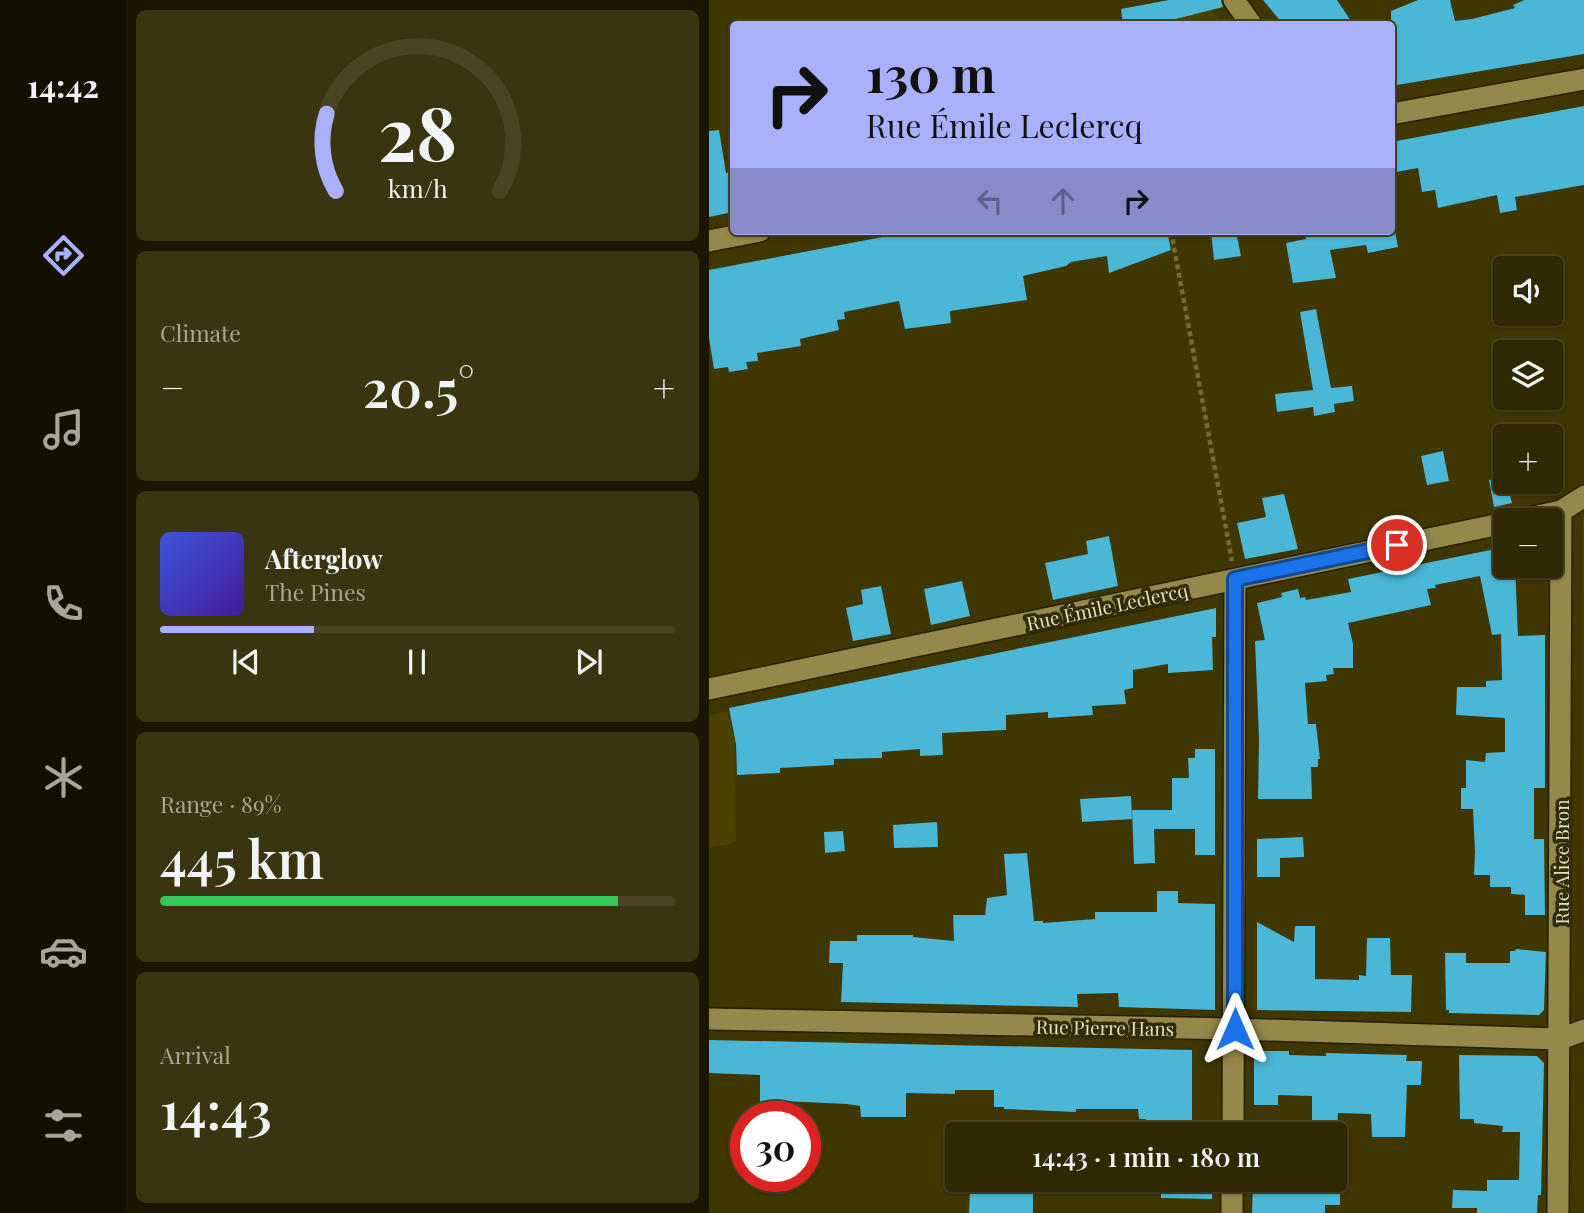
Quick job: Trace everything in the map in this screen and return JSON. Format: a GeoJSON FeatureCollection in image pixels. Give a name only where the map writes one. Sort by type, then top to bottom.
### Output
{"type":"FeatureCollection","features":[{"type":"Feature","properties":{"kind":"street"},"geometry":{"type":"LineString","coordinates":[[1234,0],[1249,21]]}},
{"type":"Feature","properties":{"kind":"street"},"geometry":{"type":"LineString","coordinates":[[1395,113],[1584,79]]}},
{"type":"Feature","properties":{"kind":"street"},"geometry":{"type":"LineString","coordinates":[[709,241],[740,235]]}},
{"type":"Feature","properties":{"kind":"street"},"geometry":{"type":"LineString","coordinates":[[1563,510],[1584,496]]}},
{"type":"Feature","properties":{"kind":"street","name":"Rue Émile Leclercq"},"geometry":{"type":"LineString","coordinates":[[709,689],[1493,525]]}},
{"type":"Feature","properties":{"kind":"street","name":"Rue Alice Bron"},"geometry":{"type":"LineString","coordinates":[[1558,1213],[1561,578]]}},
{"type":"Feature","properties":{"kind":"street"},"geometry":{"type":"LineString","coordinates":[[1233,1122],[1235,579]]}},
{"type":"Feature","properties":{"kind":"street","name":"Rue Pierre Hans"},"geometry":{"type":"LineString","coordinates":[[709,1019],[1235,1029],[1560,1039],[1584,1030]]}},
{"type":"Feature","properties":{"kind":"street"},"geometry":{"type":"LineString","coordinates":[[1232,1192],[1232,1213]]}},
{"type":"Feature","properties":{"kind":"path"},"geometry":{"type":"LineString","coordinates":[[1172,235],[1235,579]]}},
{"type":"Feature","properties":{"kind":"shaded area"},"geometry":{"type":"Polygon","coordinates":[[[1177,0],[1205,0],[1220,21],[1122,21],[1121,13],[1177,0]]]}},
{"type":"Feature","properties":{"kind":"shaded area"},"geometry":{"type":"Polygon","coordinates":[[[1584,515],[1584,1006],[1583,516],[1584,515]]]}},
{"type":"Feature","properties":{"kind":"shaded area"},"geometry":{"type":"Polygon","coordinates":[[[727,711],[735,739],[736,842],[709,848],[709,715],[727,711]]]}},
{"type":"Feature","properties":{"kind":"building"},"geometry":{"type":"Polygon","coordinates":[[[1169,0],[1221,0],[1223,7],[1168,21],[1123,21],[1121,9],[1169,0]]]}},
{"type":"Feature","properties":{"kind":"building"},"geometry":{"type":"Polygon","coordinates":[[[1263,0],[1337,0],[1351,21],[1280,21],[1263,0]]]}},
{"type":"Feature","properties":{"kind":"building"},"geometry":{"type":"Polygon","coordinates":[[[1418,0],[1450,0],[1455,21],[1515,8],[1513,5],[1524,0],[1584,0],[1584,54],[1395,85],[1395,21],[1391,21],[1391,11],[1418,0]]]}},
{"type":"Feature","properties":{"kind":"building"},"geometry":{"type":"Polygon","coordinates":[[[1584,106],[1584,185],[1515,197],[1517,210],[1500,213],[1497,195],[1438,208],[1435,190],[1422,192],[1418,168],[1395,172],[1395,141],[1584,106]]]}},
{"type":"Feature","properties":{"kind":"building"},"geometry":{"type":"Polygon","coordinates":[[[719,130],[726,173],[730,172],[730,213],[709,217],[709,131],[719,130]]]}},
{"type":"Feature","properties":{"kind":"building"},"geometry":{"type":"Polygon","coordinates":[[[1395,231],[1398,247],[1368,253],[1366,245],[1330,250],[1336,278],[1293,283],[1286,243],[1306,239],[1306,235],[1395,235],[1395,231]]]}},
{"type":"Feature","properties":{"kind":"building"},"geometry":{"type":"Polygon","coordinates":[[[893,235],[1168,235],[1171,250],[1109,273],[1107,256],[1071,262],[1066,266],[1023,276],[1027,300],[950,311],[951,323],[905,329],[899,301],[844,312],[845,319],[837,320],[839,330],[800,339],[801,346],[757,353],[758,361],[746,362],[748,369],[729,372],[728,367],[714,369],[709,338],[709,270],[893,235]]]}},
{"type":"Feature","properties":{"kind":"building"},"geometry":{"type":"Polygon","coordinates":[[[1211,235],[1237,235],[1241,256],[1214,260],[1211,235]]]}},
{"type":"Feature","properties":{"kind":"building"},"geometry":{"type":"Polygon","coordinates":[[[1316,309],[1331,388],[1352,386],[1354,401],[1334,404],[1335,412],[1314,416],[1313,407],[1277,412],[1275,394],[1313,390],[1300,312],[1316,309]]]}},
{"type":"Feature","properties":{"kind":"building"},"geometry":{"type":"Polygon","coordinates":[[[1443,451],[1449,481],[1427,485],[1421,456],[1443,451]]]}},
{"type":"Feature","properties":{"kind":"building"},"geometry":{"type":"Polygon","coordinates":[[[1493,479],[1493,494],[1510,494],[1512,503],[1494,507],[1489,480],[1493,479]]]}},
{"type":"Feature","properties":{"kind":"building"},"geometry":{"type":"Polygon","coordinates":[[[1284,494],[1298,549],[1245,559],[1237,523],[1266,517],[1262,498],[1284,494]]]}},
{"type":"Feature","properties":{"kind":"building"},"geometry":{"type":"Polygon","coordinates":[[[1109,536],[1118,586],[1053,600],[1045,563],[1088,554],[1086,541],[1109,536]]]}},
{"type":"Feature","properties":{"kind":"building"},"geometry":{"type":"Polygon","coordinates":[[[1493,549],[1493,578],[1516,578],[1518,636],[1545,635],[1545,788],[1534,788],[1534,839],[1544,839],[1545,915],[1525,915],[1525,895],[1511,894],[1511,887],[1490,887],[1490,875],[1474,875],[1473,809],[1461,809],[1461,788],[1466,788],[1466,760],[1485,762],[1486,753],[1505,752],[1505,718],[1456,715],[1457,687],[1486,687],[1486,681],[1502,680],[1501,634],[1492,635],[1480,576],[1427,589],[1431,605],[1348,623],[1353,644],[1353,668],[1333,668],[1334,674],[1326,675],[1327,681],[1305,683],[1308,724],[1316,724],[1320,759],[1318,767],[1311,767],[1312,799],[1258,799],[1259,739],[1255,641],[1265,640],[1257,603],[1282,597],[1281,593],[1298,589],[1300,598],[1305,597],[1306,600],[1351,592],[1348,579],[1493,549]]]}},
{"type":"Feature","properties":{"kind":"building"},"geometry":{"type":"Polygon","coordinates":[[[962,581],[970,616],[931,625],[924,589],[962,581]]]}},
{"type":"Feature","properties":{"kind":"building"},"geometry":{"type":"Polygon","coordinates":[[[881,586],[891,634],[853,641],[846,608],[863,604],[861,590],[881,586]]]}},
{"type":"Feature","properties":{"kind":"building"},"geometry":{"type":"Polygon","coordinates":[[[1216,608],[1216,637],[1212,637],[1213,670],[1168,673],[1168,664],[1133,670],[1133,688],[1124,690],[1126,704],[1092,706],[1093,715],[1048,718],[1048,712],[1006,715],[1006,730],[942,733],[943,755],[920,756],[920,749],[882,752],[882,758],[834,759],[834,765],[780,768],[780,773],[737,775],[736,744],[729,708],[1216,608]]]}},
{"type":"Feature","properties":{"kind":"building"},"geometry":{"type":"Polygon","coordinates":[[[1195,749],[1215,749],[1215,855],[1195,855],[1195,829],[1154,829],[1155,863],[1134,864],[1132,810],[1172,810],[1172,778],[1189,778],[1188,758],[1195,758],[1195,749]]]}},
{"type":"Feature","properties":{"kind":"building"},"geometry":{"type":"Polygon","coordinates":[[[1131,796],[1132,819],[1082,822],[1080,799],[1131,796]]]}},
{"type":"Feature","properties":{"kind":"building"},"geometry":{"type":"Polygon","coordinates":[[[937,822],[938,847],[894,848],[893,825],[937,822]]]}},
{"type":"Feature","properties":{"kind":"building"},"geometry":{"type":"Polygon","coordinates":[[[843,831],[845,851],[825,853],[824,832],[843,831]]]}},
{"type":"Feature","properties":{"kind":"building"},"geometry":{"type":"Polygon","coordinates":[[[1303,837],[1304,857],[1280,858],[1280,877],[1257,877],[1257,839],[1303,837]]]}},
{"type":"Feature","properties":{"kind":"building"},"geometry":{"type":"Polygon","coordinates":[[[1027,853],[1034,921],[1043,923],[1095,919],[1095,912],[1157,912],[1157,891],[1178,891],[1178,903],[1215,904],[1215,1010],[1119,1007],[1118,993],[1077,994],[1078,1007],[841,1002],[843,963],[829,963],[830,941],[857,941],[857,935],[913,935],[954,941],[953,915],[985,915],[987,898],[1007,895],[1004,854],[1027,853]]]}},
{"type":"Feature","properties":{"kind":"building"},"geometry":{"type":"Polygon","coordinates":[[[1257,922],[1294,942],[1295,926],[1315,926],[1315,979],[1359,980],[1359,975],[1366,976],[1367,938],[1390,938],[1391,975],[1412,975],[1411,1012],[1257,1010],[1257,922]]]}},
{"type":"Feature","properties":{"kind":"building"},"geometry":{"type":"Polygon","coordinates":[[[1516,949],[1546,952],[1544,1010],[1539,1015],[1449,1013],[1449,1010],[1446,1010],[1445,953],[1466,953],[1466,963],[1510,963],[1510,951],[1516,949]]]}},
{"type":"Feature","properties":{"kind":"building"},"geometry":{"type":"Polygon","coordinates":[[[709,1040],[1192,1050],[1192,1122],[1146,1122],[1146,1119],[1139,1119],[1138,1109],[1076,1109],[1076,1112],[1004,1109],[994,1107],[994,1090],[955,1090],[955,1094],[906,1093],[906,1117],[861,1117],[860,1106],[821,1101],[760,1101],[760,1075],[709,1073],[709,1040]]]}},
{"type":"Feature","properties":{"kind":"building"},"geometry":{"type":"Polygon","coordinates":[[[1260,1051],[1289,1051],[1289,1055],[1407,1055],[1406,1061],[1422,1061],[1421,1085],[1407,1085],[1405,1137],[1372,1137],[1371,1114],[1338,1113],[1338,1122],[1312,1122],[1312,1096],[1278,1095],[1278,1105],[1254,1105],[1254,1056],[1260,1051]]]}},
{"type":"Feature","properties":{"kind":"building"},"geometry":{"type":"Polygon","coordinates":[[[1459,1055],[1537,1056],[1544,1063],[1541,1195],[1538,1195],[1537,1213],[1477,1213],[1477,1208],[1452,1208],[1453,1190],[1487,1191],[1487,1180],[1519,1180],[1520,1132],[1502,1132],[1503,1126],[1474,1123],[1474,1119],[1460,1119],[1459,1055]]]}},
{"type":"Feature","properties":{"kind":"building"},"geometry":{"type":"Polygon","coordinates":[[[970,1192],[1033,1192],[1033,1213],[969,1213],[970,1192]]]}},
{"type":"Feature","properties":{"kind":"building"},"geometry":{"type":"Polygon","coordinates":[[[1161,1192],[1212,1192],[1212,1199],[1161,1198],[1161,1192]]]}},
{"type":"Feature","properties":{"kind":"building"},"geometry":{"type":"Polygon","coordinates":[[[1253,1192],[1340,1192],[1340,1205],[1325,1205],[1325,1213],[1252,1213],[1253,1192]]]}},
{"type":"Feature","properties":{"kind":"route"},"geometry":{"type":"LineString","coordinates":[[1235,1029],[1235,579],[1397,545]]}}]}
